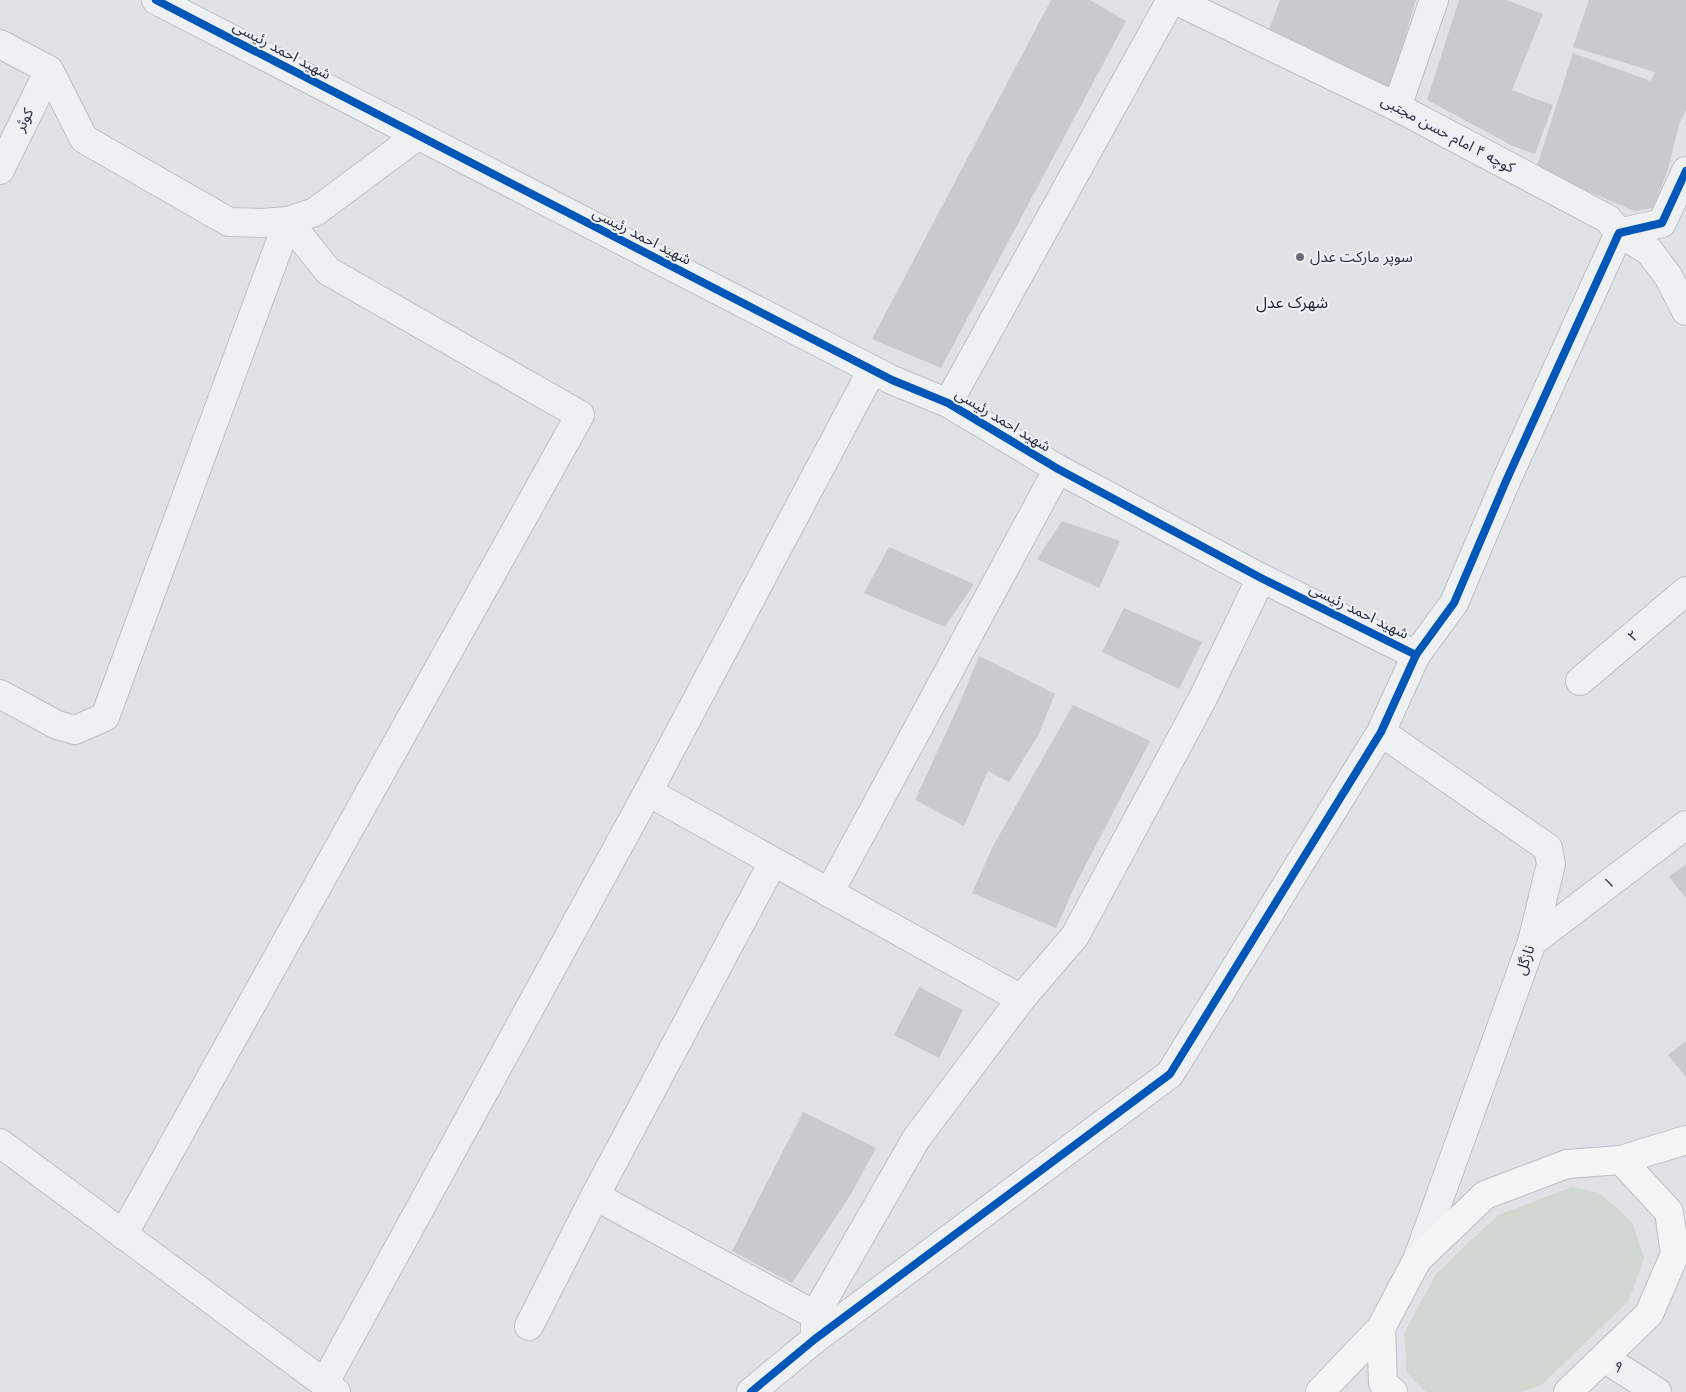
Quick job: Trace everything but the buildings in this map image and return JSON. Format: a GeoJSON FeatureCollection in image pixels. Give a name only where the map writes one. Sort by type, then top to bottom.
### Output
{"type":"FeatureCollection","features":[{"type":"Feature","properties":{"kind":"main road"},"geometry":{"type":"LineString","coordinates":[[1320,1392],[1381,1328],[1417,1260],[1485,1195],[1567,1164],[1621,1160],[1686,1140]]}},
{"type":"Feature","properties":{"kind":"main road"},"geometry":{"type":"LineString","coordinates":[[1568,1392],[1649,1314],[1680,1249],[1669,1212],[1621,1160]]}},
{"type":"Feature","properties":{"kind":"main road"},"geometry":{"type":"LineString","coordinates":[[1381,1328],[1384,1383],[1393,1392]]}},
{"type":"Feature","properties":{"kind":"street","name":"شهید احمد رئیسی"},"geometry":{"type":"LineString","coordinates":[[156,0],[872,370],[948,403],[1058,469],[1261,578],[1416,655],[1454,603],[1506,481],[1619,233]]}},
{"type":"Feature","properties":{"kind":"street"},"geometry":{"type":"LineString","coordinates":[[948,403],[1171,0]]}},
{"type":"Feature","properties":{"kind":"street","name":"کوچه ۴ امام حسن مجتبی"},"geometry":{"type":"LineString","coordinates":[[1175,0],[1398,107],[1608,219],[1619,233],[1649,251],[1668,276],[1686,310]]}},
{"type":"Feature","properties":{"kind":"street"},"geometry":{"type":"LineString","coordinates":[[1398,107],[1434,0]]}},
{"type":"Feature","properties":{"kind":"street"},"geometry":{"type":"LineString","coordinates":[[0,44],[49,70],[84,139],[229,222],[262,223],[288,221],[315,212],[416,136]]}},
{"type":"Feature","properties":{"kind":"street","name":"کوثر"},"geometry":{"type":"LineString","coordinates":[[0,170],[49,70]]}},
{"type":"Feature","properties":{"kind":"street"},"geometry":{"type":"LineString","coordinates":[[1619,233],[1662,223],[1686,171]]}},
{"type":"Feature","properties":{"kind":"street"},"geometry":{"type":"LineString","coordinates":[[0,694],[57,725],[75,730],[105,717],[288,221]]}},
{"type":"Feature","properties":{"kind":"street"},"geometry":{"type":"LineString","coordinates":[[123,1235],[580,415],[328,270],[288,221]]}},
{"type":"Feature","properties":{"kind":"street"},"geometry":{"type":"LineString","coordinates":[[0,1143],[330,1388],[872,370]]}},
{"type":"Feature","properties":{"kind":"street"},"geometry":{"type":"LineString","coordinates":[[829,893],[1058,469]]}},
{"type":"Feature","properties":{"kind":"street"},"geometry":{"type":"LineString","coordinates":[[765,1388],[815,1327],[916,1139],[1021,999],[1075,936],[1203,698],[1261,578]]}},
{"type":"Feature","properties":{"kind":"street","name":"۲"},"geometry":{"type":"LineString","coordinates":[[1580,681],[1686,591]]}},
{"type":"Feature","properties":{"kind":"street"},"geometry":{"type":"LineString","coordinates":[[815,1327],[1170,1074],[1381,732],[1416,655]]}},
{"type":"Feature","properties":{"kind":"street","name":"نازگل"},"geometry":{"type":"LineString","coordinates":[[1381,732],[1548,848],[1551,864],[1532,942],[1417,1260]]}},
{"type":"Feature","properties":{"kind":"street"},"geometry":{"type":"LineString","coordinates":[[648,792],[1021,999]]}},
{"type":"Feature","properties":{"kind":"street","name":"۱"},"geometry":{"type":"LineString","coordinates":[[1532,942],[1686,825]]}},
{"type":"Feature","properties":{"kind":"street"},"geometry":{"type":"LineString","coordinates":[[529,1326],[595,1196],[773,862]]}},
{"type":"Feature","properties":{"kind":"street"},"geometry":{"type":"LineString","coordinates":[[595,1196],[815,1327]]}},
{"type":"Feature","properties":{"kind":"street","name":"۹"},"geometry":{"type":"LineString","coordinates":[[1604,1358],[1657,1392]]}},
{"type":"Feature","properties":{"kind":"shaded area"},"geometry":{"type":"Polygon","coordinates":[[[1572,1187],[1600,1193],[1632,1222],[1644,1258],[1629,1300],[1542,1385],[1521,1392],[1426,1392],[1407,1373],[1404,1333],[1436,1274],[1498,1215],[1572,1187]]]}},
{"type":"Feature","properties":{"kind":"cycle path"},"geometry":{"type":"LineString","coordinates":[[156,0],[892,380],[948,403],[1058,469],[1261,578],[1416,655]]}},
{"type":"Feature","properties":{"kind":"cycle path"},"geometry":{"type":"LineString","coordinates":[[751,1392],[815,1339],[1170,1074],[1381,732],[1416,655],[1454,603],[1506,481],[1619,233],[1662,223],[1686,171]]}},
{"type":"Feature","properties":{"kind":"place","name":"سوپر مارکت عدل"},"geometry":{"type":"Point","coordinates":[1300,257]}},
{"type":"Feature","properties":{"kind":"district","name":"شهرک عدل"},"geometry":{"type":"Point","coordinates":[1292,302]}}]}
